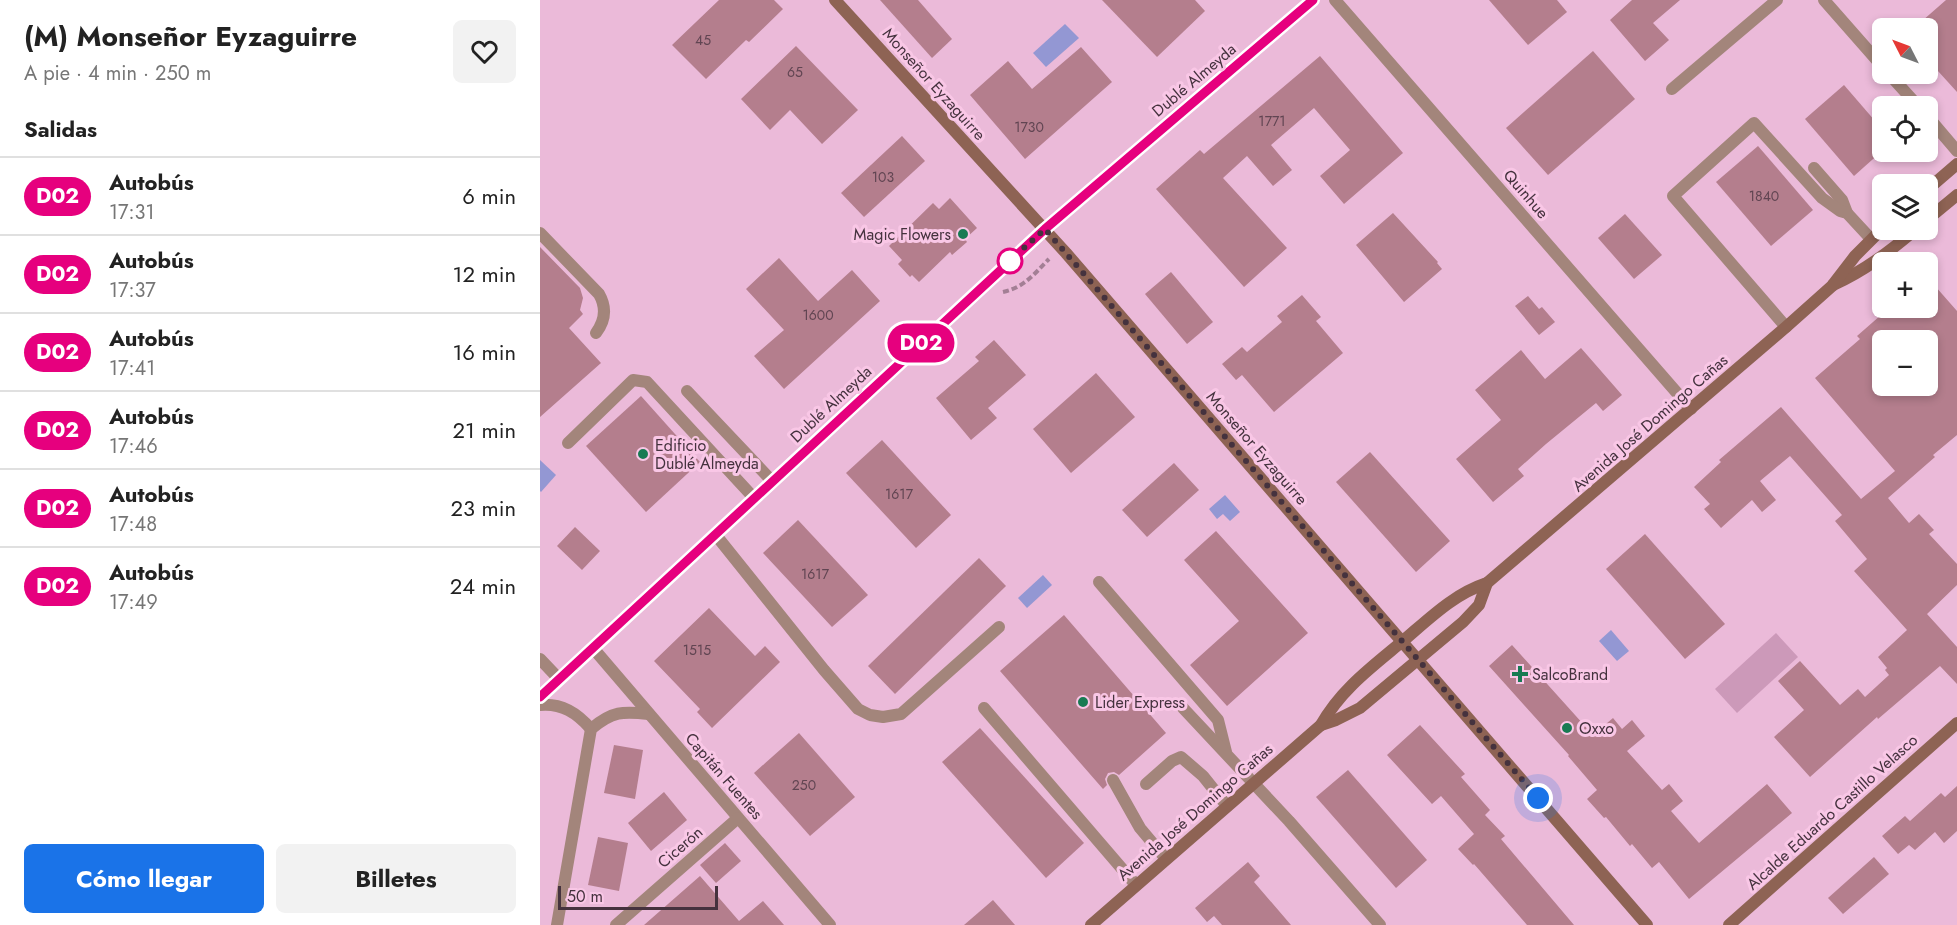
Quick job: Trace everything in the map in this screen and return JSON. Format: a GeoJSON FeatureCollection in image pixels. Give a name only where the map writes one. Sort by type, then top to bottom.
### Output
{"type":"FeatureCollection","features":[{"type":"Feature","properties":{"kind":"street","name":"Monseñor Eyzaguirre"},"geometry":{"type":"LineString","coordinates":[[835,0],[1045,229],[1647,925]]}},
{"type":"Feature","properties":{"kind":"street","name":"Dublé Almeyda"},"geometry":{"type":"LineString","coordinates":[[540,697],[1045,229],[1313,0]]}},
{"type":"Feature","properties":{"kind":"street","name":"Quinhue"},"geometry":{"type":"LineString","coordinates":[[1335,0],[1691,409]]}},
{"type":"Feature","properties":{"kind":"street"},"geometry":{"type":"LineString","coordinates":[[1672,89],[1777,0]]}},
{"type":"Feature","properties":{"kind":"street"},"geometry":{"type":"LineString","coordinates":[[1824,0],[1872,55]]}},
{"type":"Feature","properties":{"kind":"street"},"geometry":{"type":"LineString","coordinates":[[1898,84],[1909,96]]}},
{"type":"Feature","properties":{"kind":"street"},"geometry":{"type":"LineString","coordinates":[[1786,327],[1673,196],[1754,123],[1822,198],[1840,211],[1847,213]]}},
{"type":"Feature","properties":{"kind":"street"},"geometry":{"type":"LineString","coordinates":[[1938,129],[1957,151]]}},
{"type":"Feature","properties":{"kind":"street"},"geometry":{"type":"LineString","coordinates":[[1938,180],[1957,164]]}},
{"type":"Feature","properties":{"kind":"street"},"geometry":{"type":"LineString","coordinates":[[1814,168],[1842,200],[1847,213],[1871,239]]}},
{"type":"Feature","properties":{"kind":"street"},"geometry":{"type":"LineString","coordinates":[[1938,211],[1957,195]]}},
{"type":"Feature","properties":{"kind":"street"},"geometry":{"type":"LineString","coordinates":[[540,233],[599,294],[603,301],[604,314],[596,333]]}},
{"type":"Feature","properties":{"kind":"street","name":"Avenida José Domingo Cañas"},"geometry":{"type":"LineString","coordinates":[[1090,925],[1321,725],[1345,691],[1402,641],[1448,603],[1466,591],[1488,583],[1786,327],[1832,286],[1871,239]]}},
{"type":"Feature","properties":{"kind":"street","name":"Avenida José Domingo Cañas"},"geometry":{"type":"LineString","coordinates":[[1832,286],[1879,260],[1903,240]]}},
{"type":"Feature","properties":{"kind":"street"},"geometry":{"type":"LineString","coordinates":[[568,443],[633,380],[647,382],[754,498]]}},
{"type":"Feature","properties":{"kind":"street"},"geometry":{"type":"LineString","coordinates":[[687,391],[772,481]]}},
{"type":"Feature","properties":{"kind":"street"},"geometry":{"type":"LineString","coordinates":[[715,534],[824,670],[858,709],[870,715],[884,717],[900,714],[999,627]]}},
{"type":"Feature","properties":{"kind":"street"},"geometry":{"type":"LineString","coordinates":[[1099,582],[1218,720],[1226,753]]}},
{"type":"Feature","properties":{"kind":"street","name":"Avenida José Domingo Cañas"},"geometry":{"type":"LineString","coordinates":[[1321,725],[1360,708],[1418,660],[1471,614],[1479,605],[1488,583]]}},
{"type":"Feature","properties":{"kind":"street","name":"Capitán Fuentes"},"geometry":{"type":"LineString","coordinates":[[593,648],[830,925]]}},
{"type":"Feature","properties":{"kind":"street"},"geometry":{"type":"LineString","coordinates":[[540,660],[560,679]]}},
{"type":"Feature","properties":{"kind":"street"},"geometry":{"type":"LineString","coordinates":[[540,705],[560,706],[581,718],[591,729]]}},
{"type":"Feature","properties":{"kind":"street"},"geometry":{"type":"LineString","coordinates":[[984,708],[1136,885]]}},
{"type":"Feature","properties":{"kind":"street"},"geometry":{"type":"LineString","coordinates":[[1183,708],[1254,783],[1380,925]]}},
{"type":"Feature","properties":{"kind":"street"},"geometry":{"type":"LineString","coordinates":[[557,925],[591,729],[605,717],[626,711],[649,714]]}},
{"type":"Feature","properties":{"kind":"street","name":"Alcalde Eduardo Castillo Velasco"},"geometry":{"type":"LineString","coordinates":[[1729,925],[1957,723]]}},
{"type":"Feature","properties":{"kind":"street"},"geometry":{"type":"LineString","coordinates":[[1146,784],[1172,761],[1181,758],[1203,776],[1227,806]]}},
{"type":"Feature","properties":{"kind":"street"},"geometry":{"type":"LineString","coordinates":[[1113,780],[1140,828],[1166,859]]}},
{"type":"Feature","properties":{"kind":"street","name":"Cicerón"},"geometry":{"type":"LineString","coordinates":[[616,925],[738,818]]}},
{"type":"Feature","properties":{"kind":"shaded area"},"geometry":{"type":"Polygon","coordinates":[[[1776,633],[1798,657],[1737,713],[1715,689],[1776,633]]]}},
{"type":"Feature","properties":{"kind":"water"},"geometry":{"type":"Polygon","coordinates":[[[1065,24],[1079,38],[1046,67],[1033,53],[1065,24]]]}},
{"type":"Feature","properties":{"kind":"water"},"geometry":{"type":"Polygon","coordinates":[[[540,460],[556,475],[541,492],[540,491],[540,460]]]}},
{"type":"Feature","properties":{"kind":"water"},"geometry":{"type":"Polygon","coordinates":[[[1225,495],[1240,512],[1230,521],[1223,514],[1217,519],[1209,509],[1225,495]]]}},
{"type":"Feature","properties":{"kind":"water"},"geometry":{"type":"Polygon","coordinates":[[[1043,575],[1052,585],[1027,608],[1018,598],[1043,575]]]}},
{"type":"Feature","properties":{"kind":"water"},"geometry":{"type":"Polygon","coordinates":[[[1611,630],[1629,651],[1617,661],[1599,641],[1611,630]]]}},
{"type":"Feature","properties":{"kind":"building"},"geometry":{"type":"Polygon","coordinates":[[[719,0],[774,0],[783,9],[749,42],[746,40],[706,79],[672,45],[719,0]]]}},
{"type":"Feature","properties":{"kind":"building"},"geometry":{"type":"Polygon","coordinates":[[[880,0],[918,0],[952,39],[932,58],[880,0]]]}},
{"type":"Feature","properties":{"kind":"building"},"geometry":{"type":"Polygon","coordinates":[[[1102,0],[1195,0],[1205,11],[1157,57],[1102,0]]]}},
{"type":"Feature","properties":{"kind":"building"},"geometry":{"type":"Polygon","coordinates":[[[1489,0],[1557,0],[1567,12],[1528,45],[1489,0]]]}},
{"type":"Feature","properties":{"kind":"building"},"geometry":{"type":"Polygon","coordinates":[[[1632,0],[1680,0],[1653,23],[1669,40],[1645,61],[1610,20],[1632,0]]]}},
{"type":"Feature","properties":{"kind":"building"},"geometry":{"type":"Polygon","coordinates":[[[1946,0],[1957,0],[1957,92],[1938,71],[1938,18],[1925,18],[1946,0]]]}},
{"type":"Feature","properties":{"kind":"building"},"geometry":{"type":"Polygon","coordinates":[[[796,46],[858,110],[822,144],[790,110],[770,130],[741,99],[796,46]]]}},
{"type":"Feature","properties":{"kind":"building"},"geometry":{"type":"Polygon","coordinates":[[[1081,47],[1112,82],[1025,159],[970,95],[1008,61],[1032,89],[1081,47]]]}},
{"type":"Feature","properties":{"kind":"building"},"geometry":{"type":"Polygon","coordinates":[[[1593,51],[1635,99],[1548,175],[1506,128],[1593,51]]]}},
{"type":"Feature","properties":{"kind":"building"},"geometry":{"type":"Polygon","coordinates":[[[1320,56],[1403,153],[1344,204],[1320,176],[1350,150],[1314,108],[1271,145],[1292,170],[1273,186],[1247,156],[1223,178],[1287,248],[1244,287],[1156,189],[1200,150],[1204,154],[1320,56]]]}},
{"type":"Feature","properties":{"kind":"building"},"geometry":{"type":"Polygon","coordinates":[[[1844,85],[1872,117],[1872,160],[1854,176],[1805,119],[1844,85]]]}},
{"type":"Feature","properties":{"kind":"building"},"geometry":{"type":"Polygon","coordinates":[[[902,136],[925,161],[864,217],[841,193],[902,136]]]}},
{"type":"Feature","properties":{"kind":"building"},"geometry":{"type":"Polygon","coordinates":[[[1758,146],[1813,210],[1771,246],[1716,182],[1758,146]]]}},
{"type":"Feature","properties":{"kind":"building"},"geometry":{"type":"Polygon","coordinates":[[[950,198],[977,228],[965,239],[967,242],[952,255],[950,252],[919,282],[912,275],[910,277],[898,264],[902,260],[889,246],[933,203],[939,209],[950,198]]]}},
{"type":"Feature","properties":{"kind":"building"},"geometry":{"type":"Polygon","coordinates":[[[1393,213],[1442,269],[1404,302],[1356,245],[1393,213]]]}},
{"type":"Feature","properties":{"kind":"building"},"geometry":{"type":"Polygon","coordinates":[[[1625,214],[1662,255],[1634,279],[1598,238],[1625,214]]]}},
{"type":"Feature","properties":{"kind":"building"},"geometry":{"type":"Polygon","coordinates":[[[540,247],[580,288],[583,298],[580,310],[583,314],[569,328],[601,363],[540,417],[540,247]]]}},
{"type":"Feature","properties":{"kind":"building"},"geometry":{"type":"Polygon","coordinates":[[[779,258],[818,301],[852,270],[880,301],[784,389],[754,356],[784,330],[746,289],[779,258]]]}},
{"type":"Feature","properties":{"kind":"building"},"geometry":{"type":"Polygon","coordinates":[[[1171,272],[1213,322],[1187,344],[1145,294],[1171,272]]]}},
{"type":"Feature","properties":{"kind":"building"},"geometry":{"type":"Polygon","coordinates":[[[1938,289],[1957,311],[1957,435],[1888,498],[1909,523],[1919,514],[1934,530],[1929,534],[1957,564],[1957,585],[1927,614],[1957,647],[1957,684],[1940,666],[1878,719],[1877,717],[1810,777],[1774,737],[1804,710],[1778,681],[1800,661],[1840,705],[1858,689],[1865,697],[1889,675],[1885,670],[1887,668],[1878,657],[1907,630],[1854,571],[1867,559],[1835,521],[1842,515],[1790,456],[1760,481],[1776,500],[1762,512],[1752,500],[1721,528],[1704,509],[1710,504],[1694,487],[1721,462],[1719,460],[1781,407],[1861,499],[1895,471],[1815,378],[1860,339],[1857,336],[1878,318],[1938,318],[1938,289]]]}},
{"type":"Feature","properties":{"kind":"building"},"geometry":{"type":"Polygon","coordinates":[[[1302,295],[1321,317],[1316,321],[1343,353],[1274,412],[1242,375],[1236,380],[1222,364],[1242,347],[1247,352],[1282,322],[1277,316],[1302,295]]]}},
{"type":"Feature","properties":{"kind":"building"},"geometry":{"type":"Polygon","coordinates":[[[1528,296],[1555,322],[1539,335],[1515,306],[1528,296]]]}},
{"type":"Feature","properties":{"kind":"building"},"geometry":{"type":"Polygon","coordinates":[[[994,340],[1026,375],[988,408],[997,418],[971,440],[936,398],[979,361],[975,357],[994,340]]]}},
{"type":"Feature","properties":{"kind":"building"},"geometry":{"type":"Polygon","coordinates":[[[1581,348],[1622,395],[1603,411],[1596,403],[1546,444],[1518,469],[1524,476],[1493,502],[1456,459],[1501,420],[1475,390],[1521,350],[1545,379],[1581,348]]]}},
{"type":"Feature","properties":{"kind":"building"},"geometry":{"type":"Polygon","coordinates":[[[1096,373],[1135,417],[1071,473],[1033,429],[1096,373]]]}},
{"type":"Feature","properties":{"kind":"building","name":"Edificio Dublé Almeyda"},"geometry":{"type":"Polygon","coordinates":[[[641,396],[700,462],[646,512],[586,446],[641,396]]]}},
{"type":"Feature","properties":{"kind":"building"},"geometry":{"type":"Polygon","coordinates":[[[882,440],[951,515],[916,548],[846,473],[882,440]]]}},
{"type":"Feature","properties":{"kind":"building"},"geometry":{"type":"Polygon","coordinates":[[[1370,452],[1450,541],[1416,572],[1336,482],[1370,452]]]}},
{"type":"Feature","properties":{"kind":"building"},"geometry":{"type":"Polygon","coordinates":[[[1174,463],[1199,490],[1147,537],[1122,510],[1174,463]]]}},
{"type":"Feature","properties":{"kind":"building"},"geometry":{"type":"Polygon","coordinates":[[[798,520],[868,595],[832,627],[763,553],[798,520]]]}},
{"type":"Feature","properties":{"kind":"building"},"geometry":{"type":"Polygon","coordinates":[[[575,527],[600,551],[582,570],[557,546],[575,527]]]}},
{"type":"Feature","properties":{"kind":"building"},"geometry":{"type":"Polygon","coordinates":[[[1216,531],[1308,633],[1227,706],[1190,665],[1239,621],[1184,560],[1216,531]]]}},
{"type":"Feature","properties":{"kind":"building"},"geometry":{"type":"Polygon","coordinates":[[[1645,534],[1725,624],[1685,659],[1606,569],[1645,534]]]}},
{"type":"Feature","properties":{"kind":"building"},"geometry":{"type":"Polygon","coordinates":[[[979,558],[1006,586],[895,694],[868,666],[979,558]]]}},
{"type":"Feature","properties":{"kind":"building"},"geometry":{"type":"Polygon","coordinates":[[[709,608],[755,656],[765,646],[780,662],[712,728],[697,712],[700,709],[654,661],[709,608]]]}},
{"type":"Feature","properties":{"kind":"building","name":"Lider Express"},"geometry":{"type":"Polygon","coordinates":[[[1064,615],[1166,733],[1119,775],[1114,772],[1108,773],[1105,779],[1107,785],[1103,789],[1000,671],[1064,615]]]}},
{"type":"Feature","properties":{"kind":"building"},"geometry":{"type":"Polygon","coordinates":[[[1512,645],[1593,735],[1613,718],[1622,729],[1632,720],[1645,736],[1627,751],[1662,790],[1669,784],[1683,801],[1671,811],[1699,843],[1767,784],[1792,813],[1689,899],[1659,862],[1652,868],[1632,844],[1630,846],[1606,817],[1604,818],[1587,799],[1597,790],[1569,755],[1489,666],[1512,645]]]}},
{"type":"Feature","properties":{"kind":"building"},"geometry":{"type":"Polygon","coordinates":[[[1420,725],[1465,774],[1461,777],[1490,810],[1485,815],[1505,836],[1501,839],[1574,925],[1527,925],[1458,849],[1474,834],[1441,796],[1432,804],[1387,755],[1420,725]]]}},
{"type":"Feature","properties":{"kind":"building"},"geometry":{"type":"Polygon","coordinates":[[[980,728],[1084,843],[1046,878],[942,762],[980,728]]]}},
{"type":"Feature","properties":{"kind":"building"},"geometry":{"type":"Polygon","coordinates":[[[799,733],[855,797],[810,836],[754,773],[799,733]]]}},
{"type":"Feature","properties":{"kind":"building"},"geometry":{"type":"Polygon","coordinates":[[[614,745],[643,750],[635,799],[604,793],[614,745]]]}},
{"type":"Feature","properties":{"kind":"building"},"geometry":{"type":"Polygon","coordinates":[[[1348,770],[1427,860],[1396,888],[1316,797],[1348,770]]]}},
{"type":"Feature","properties":{"kind":"building"},"geometry":{"type":"Polygon","coordinates":[[[1957,786],[1957,831],[1944,843],[1935,832],[1915,850],[1909,845],[1898,854],[1882,836],[1905,816],[1910,821],[1941,793],[1945,797],[1957,786]]]}},
{"type":"Feature","properties":{"kind":"building"},"geometry":{"type":"Polygon","coordinates":[[[664,792],[687,820],[651,851],[628,823],[664,792]]]}},
{"type":"Feature","properties":{"kind":"building"},"geometry":{"type":"Polygon","coordinates":[[[598,837],[628,843],[619,891],[588,885],[598,837]]]}},
{"type":"Feature","properties":{"kind":"building"},"geometry":{"type":"Polygon","coordinates":[[[725,843],[741,861],[716,883],[700,865],[725,843]]]}},
{"type":"Feature","properties":{"kind":"building"},"geometry":{"type":"Polygon","coordinates":[[[1874,857],[1889,874],[1843,914],[1828,898],[1874,857]]]}},
{"type":"Feature","properties":{"kind":"building"},"geometry":{"type":"Polygon","coordinates":[[[1248,862],[1260,876],[1254,882],[1291,925],[1222,925],[1214,916],[1207,922],[1195,908],[1248,862]]]}},
{"type":"Feature","properties":{"kind":"building"},"geometry":{"type":"Polygon","coordinates":[[[700,876],[739,921],[763,901],[784,925],[644,925],[700,876]]]}},
{"type":"Feature","properties":{"kind":"building"},"geometry":{"type":"Polygon","coordinates":[[[993,900],[1015,925],[964,925],[993,900]]]}},
{"type":"Feature","properties":{"kind":"bus line","name":"D02"},"geometry":{"type":"LineString","coordinates":[[540,697],[1045,229],[1313,0]]}},
{"type":"Feature","properties":{"kind":"place","name":"Magic Flowers"},"geometry":{"type":"Point","coordinates":[963,234]}},
{"type":"Feature","properties":{"kind":"place","name":"Edificio Dublé Almeyda"},"geometry":{"type":"Point","coordinates":[643,454]}},
{"type":"Feature","properties":{"kind":"place","name":"SalcoBrand"},"geometry":{"type":"Point","coordinates":[1520,674]}},
{"type":"Feature","properties":{"kind":"place","name":"Lider Express"},"geometry":{"type":"Point","coordinates":[1083,702]}},
{"type":"Feature","properties":{"kind":"place","name":"Oxxo"},"geometry":{"type":"Point","coordinates":[1567,728]}},
{"type":"Feature","properties":{"kind":"route"},"geometry":{"type":"LineString","coordinates":[[1010,261],[1005,265],[1045,229],[1538,798]]}}]}
